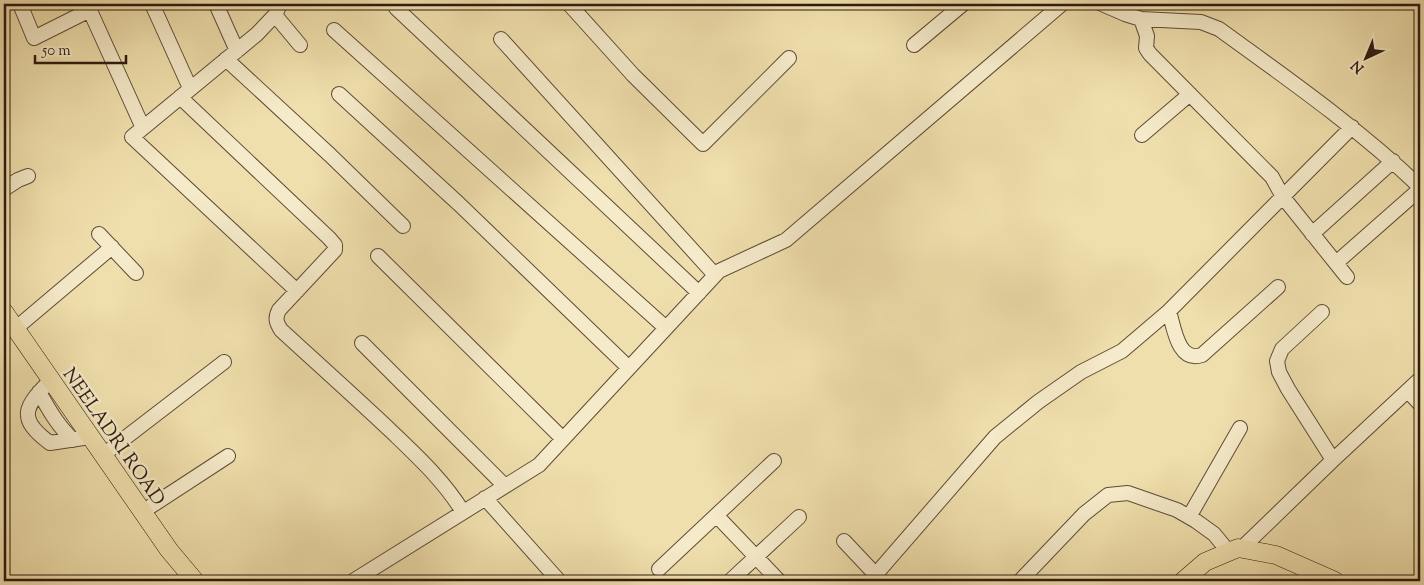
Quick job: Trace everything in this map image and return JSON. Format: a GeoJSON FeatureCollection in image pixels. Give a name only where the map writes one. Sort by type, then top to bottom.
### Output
{"type":"FeatureCollection","features":[{"type":"Feature","properties":{"kind":"main road","name":"NEELADRI ROAD"},"geometry":{"type":"LineString","coordinates":[[4,312],[15,328],[45,386],[90,437],[169,550],[195,581]]}},
{"type":"Feature","properties":{"kind":"main road"},"geometry":{"type":"LineString","coordinates":[[1185,580],[1205,562],[1235,550],[1276,555],[1335,581]]}},
{"type":"Feature","properties":{"kind":"street"},"geometry":{"type":"LineString","coordinates":[[20,4],[34,38],[88,7],[143,128]]}},
{"type":"Feature","properties":{"kind":"street"},"geometry":{"type":"LineString","coordinates":[[152,4],[185,93],[335,245],[335,250],[279,310],[276,323],[281,330],[433,472],[452,493],[463,512]]}},
{"type":"Feature","properties":{"kind":"street"},"geometry":{"type":"LineString","coordinates":[[216,4],[232,55],[403,226]]}},
{"type":"Feature","properties":{"kind":"street"},"geometry":{"type":"LineString","coordinates":[[569,4],[633,75],[703,144],[789,58]]}},
{"type":"Feature","properties":{"kind":"street"},"geometry":{"type":"LineString","coordinates":[[914,44],[963,4]]}},
{"type":"Feature","properties":{"kind":"street"},"geometry":{"type":"LineString","coordinates":[[353,581],[538,465],[715,275],[786,240],[1062,4]]}},
{"type":"Feature","properties":{"kind":"street"},"geometry":{"type":"LineString","coordinates":[[1102,4],[1125,14],[1141,18],[1201,22],[1219,28],[1352,127],[1393,161],[1420,188],[1336,263]]}},
{"type":"Feature","properties":{"kind":"street"},"geometry":{"type":"LineString","coordinates":[[396,8],[699,293]]}},
{"type":"Feature","properties":{"kind":"street"},"geometry":{"type":"LineString","coordinates":[[296,291],[132,137],[257,34],[277,9],[300,45]]}},
{"type":"Feature","properties":{"kind":"street"},"geometry":{"type":"LineString","coordinates":[[1141,18],[1147,36],[1146,48],[1272,177],[1283,197],[1347,277]]}},
{"type":"Feature","properties":{"kind":"street"},"geometry":{"type":"LineString","coordinates":[[334,30],[666,328]]}},
{"type":"Feature","properties":{"kind":"street"},"geometry":{"type":"LineString","coordinates":[[501,39],[715,275]]}},
{"type":"Feature","properties":{"kind":"street"},"geometry":{"type":"LineString","coordinates":[[339,94],[459,204],[629,368]]}},
{"type":"Feature","properties":{"kind":"street"},"geometry":{"type":"LineString","coordinates":[[1142,135],[1190,94]]}},
{"type":"Feature","properties":{"kind":"street"},"geometry":{"type":"LineString","coordinates":[[844,541],[873,578],[995,437],[1045,397],[1081,372],[1122,351],[1169,311],[1352,127]]}},
{"type":"Feature","properties":{"kind":"street"},"geometry":{"type":"LineString","coordinates":[[1312,234],[1393,161]]}},
{"type":"Feature","properties":{"kind":"street"},"geometry":{"type":"LineString","coordinates":[[4,189],[28,176]]}},
{"type":"Feature","properties":{"kind":"street"},"geometry":{"type":"LineString","coordinates":[[99,234],[136,273]]}},
{"type":"Feature","properties":{"kind":"street"},"geometry":{"type":"LineString","coordinates":[[15,328],[112,247]]}},
{"type":"Feature","properties":{"kind":"street"},"geometry":{"type":"LineString","coordinates":[[378,256],[563,439]]}},
{"type":"Feature","properties":{"kind":"street"},"geometry":{"type":"LineString","coordinates":[[1169,311],[1180,345],[1185,353],[1195,358],[1202,356],[1278,287]]}},
{"type":"Feature","properties":{"kind":"street"},"geometry":{"type":"LineString","coordinates":[[1322,312],[1282,349],[1277,361],[1279,372],[1288,389],[1333,460]]}},
{"type":"Feature","properties":{"kind":"street"},"geometry":{"type":"LineString","coordinates":[[362,343],[505,486]]}},
{"type":"Feature","properties":{"kind":"street"},"geometry":{"type":"LineString","coordinates":[[103,455],[224,362]]}},
{"type":"Feature","properties":{"kind":"street"},"geometry":{"type":"LineString","coordinates":[[1020,581],[1084,514],[1108,495],[1128,493],[1156,502],[1189,517],[1235,550],[1420,380]]}},
{"type":"Feature","properties":{"kind":"street"},"geometry":{"type":"LineString","coordinates":[[45,386],[48,409],[62,430],[73,440]]}},
{"type":"Feature","properties":{"kind":"street"},"geometry":{"type":"LineString","coordinates":[[45,386],[28,406],[29,421],[38,434],[50,443],[90,437]]}},
{"type":"Feature","properties":{"kind":"street"},"geometry":{"type":"LineString","coordinates":[[1408,391],[1420,404]]}},
{"type":"Feature","properties":{"kind":"street"},"geometry":{"type":"LineString","coordinates":[[1189,517],[1240,428]]}},
{"type":"Feature","properties":{"kind":"street"},"geometry":{"type":"LineString","coordinates":[[142,512],[228,456]]}},
{"type":"Feature","properties":{"kind":"street"},"geometry":{"type":"LineString","coordinates":[[659,569],[774,461]]}},
{"type":"Feature","properties":{"kind":"street"},"geometry":{"type":"LineString","coordinates":[[486,498],[560,581]]}},
{"type":"Feature","properties":{"kind":"street"},"geometry":{"type":"LineString","coordinates":[[717,516],[779,581]]}},
{"type":"Feature","properties":{"kind":"street"},"geometry":{"type":"LineString","coordinates":[[730,581],[799,517]]}}]}
